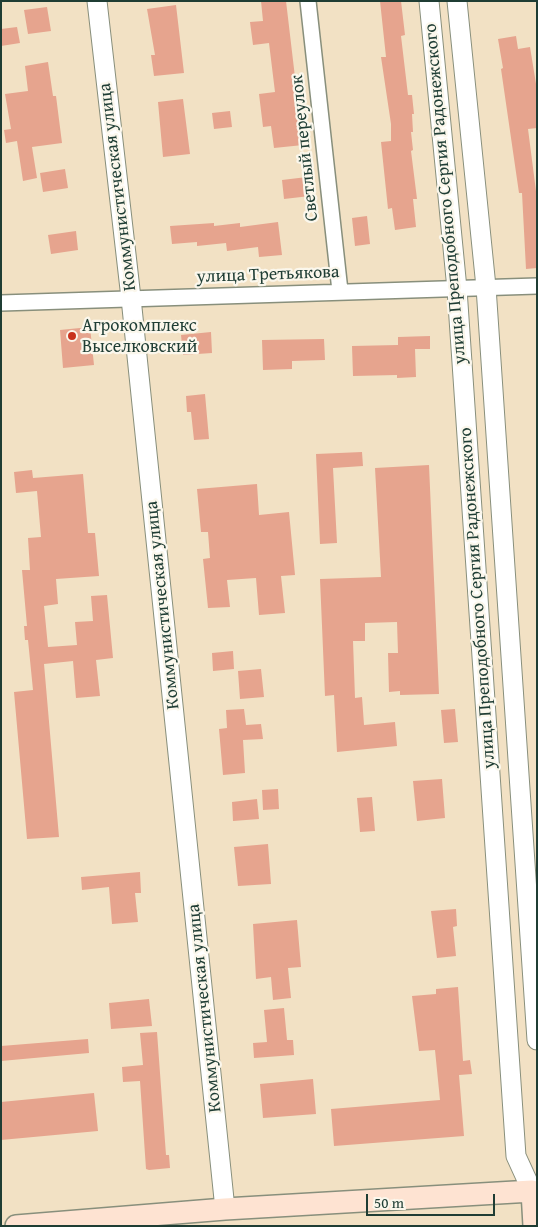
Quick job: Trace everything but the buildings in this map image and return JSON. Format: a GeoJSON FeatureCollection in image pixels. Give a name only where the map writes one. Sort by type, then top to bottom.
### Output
{"type":"FeatureCollection","features":[{"type":"Feature","properties":{"kind":"main road"},"geometry":{"type":"LineString","coordinates":[[16,1226],[535,1185]]}},
{"type":"Feature","properties":{"kind":"main road","name":"улица Преподобного Сергия Радонежского"},"geometry":{"type":"LineString","coordinates":[[534,1226],[535,1185]]}},
{"type":"Feature","properties":{"kind":"street","name":"Коммунистическая улица"},"geometry":{"type":"LineString","coordinates":[[97,1],[131,298],[226,1209]]}},
{"type":"Feature","properties":{"kind":"street","name":"Светлый переулок"},"geometry":{"type":"LineString","coordinates":[[308,1],[340,291]]}},
{"type":"Feature","properties":{"kind":"street","name":"улица Преподобного Сергия Радонежского"},"geometry":{"type":"LineString","coordinates":[[429,1],[457,289],[516,1156],[535,1185]]}},
{"type":"Feature","properties":{"kind":"street","name":"улица Преподобного Сергия Радонежского"},"geometry":{"type":"LineString","coordinates":[[457,1],[486,287],[537,1040]]}},
{"type":"Feature","properties":{"kind":"street","name":"улица Третьякова"},"geometry":{"type":"LineString","coordinates":[[1,303],[537,286]]}},
{"type":"Feature","properties":{"kind":"place","name":"Агрокомплекс Выселковский"},"geometry":{"type":"Point","coordinates":[72,336]}}]}
